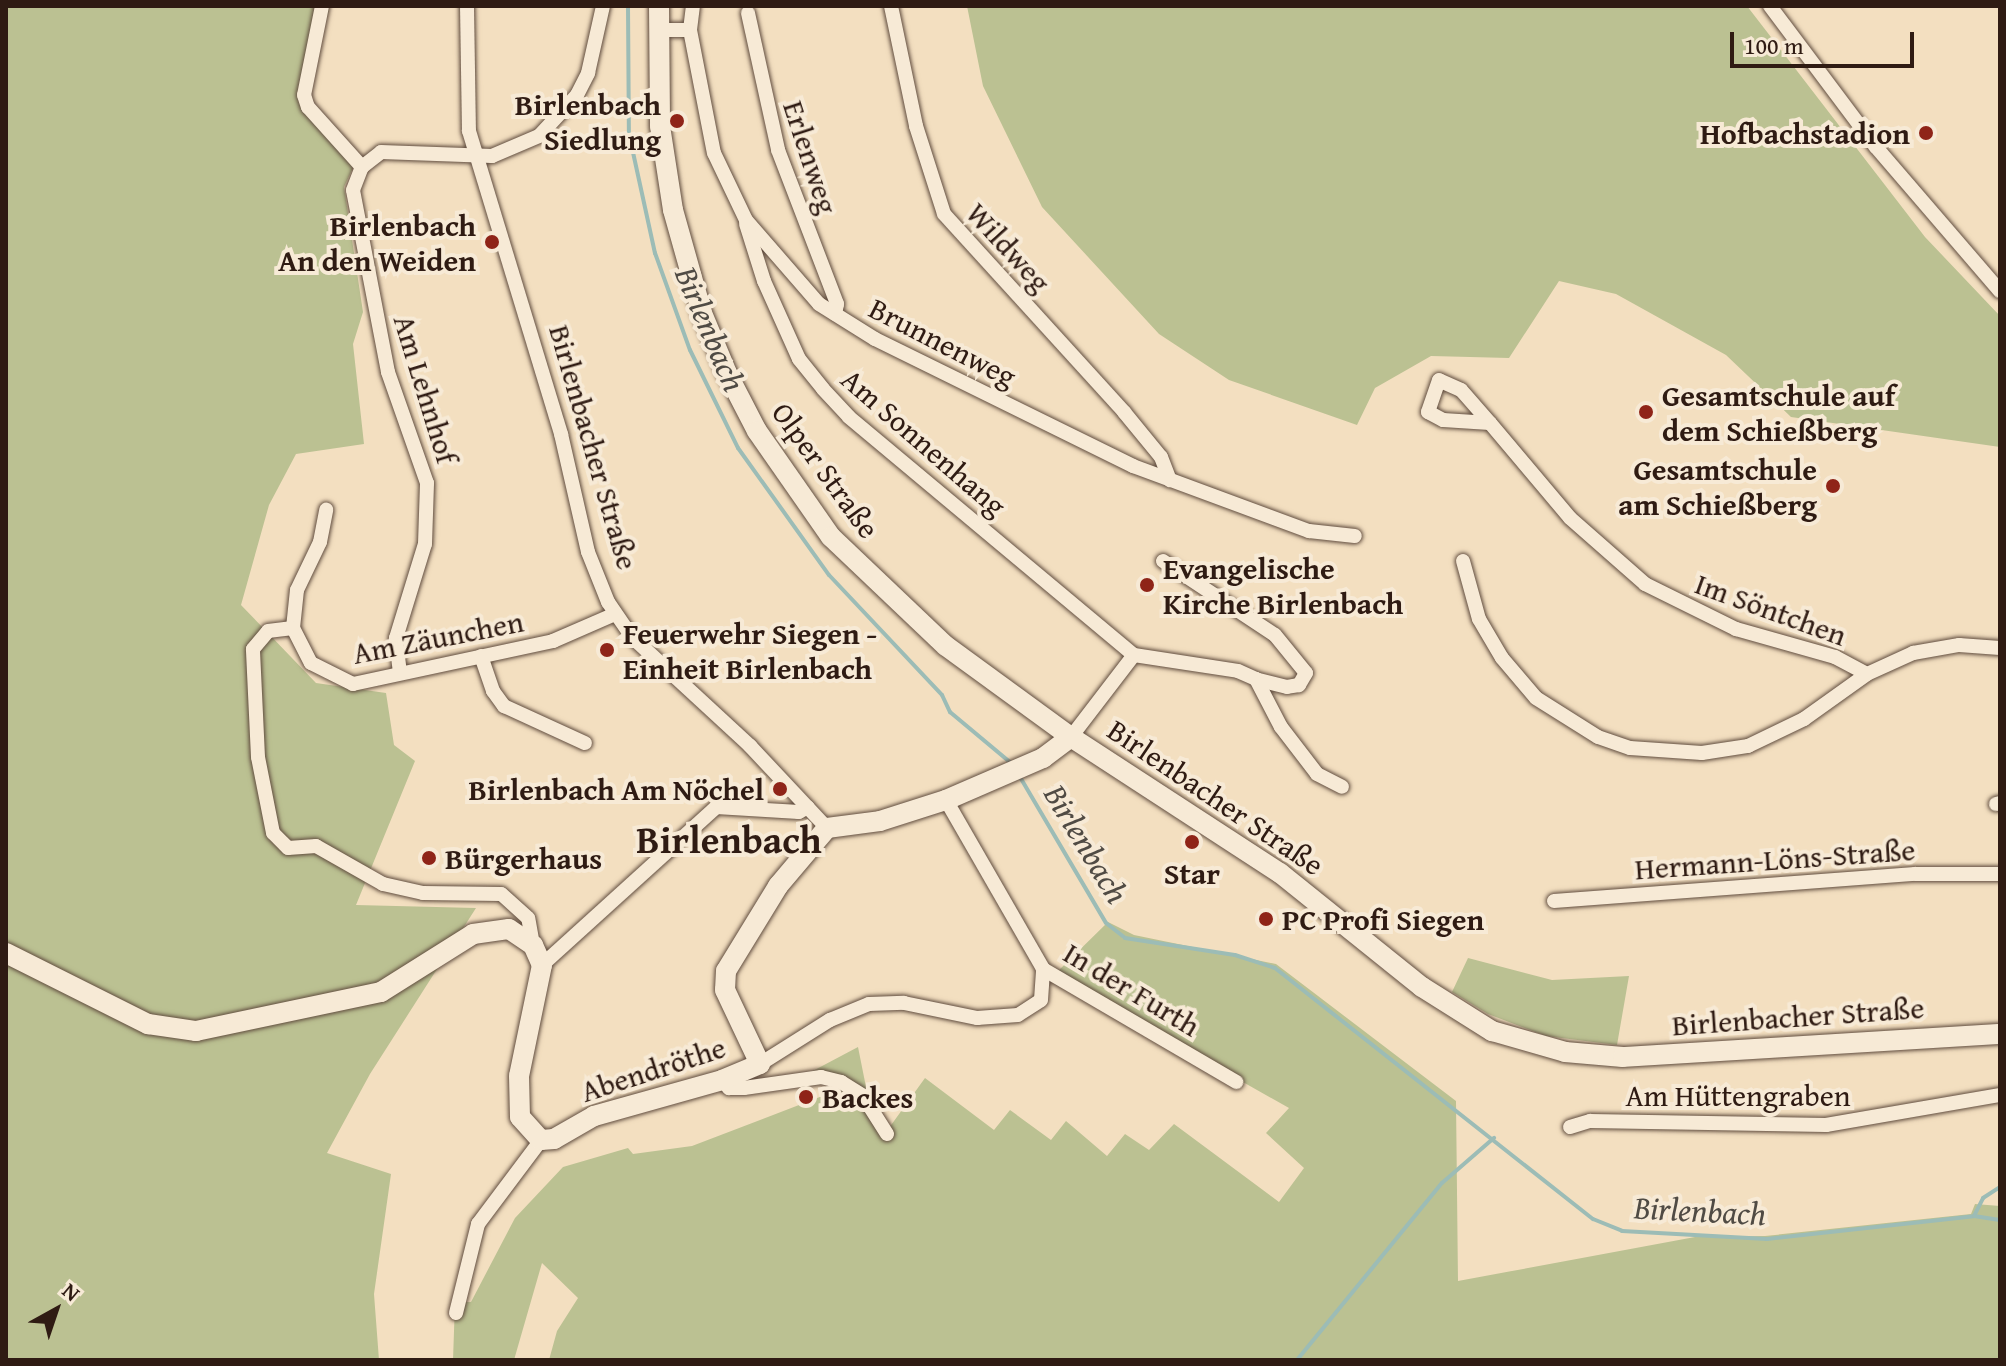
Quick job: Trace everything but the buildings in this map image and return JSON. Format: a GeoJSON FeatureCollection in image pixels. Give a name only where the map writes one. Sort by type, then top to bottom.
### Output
{"type":"FeatureCollection","features":[{"type":"Feature","properties":{"kind":"main road","name":"Olper Straße"},"geometry":{"type":"LineString","coordinates":[[659,6],[660,126],[686,262],[727,373],[757,431],[831,537],[874,582],[946,646],[1071,737]]}},
{"type":"Feature","properties":{"kind":"main road","name":"Birlenbacher Straße"},"geometry":{"type":"LineString","coordinates":[[827,828],[880,821],[946,800],[1062,748],[1071,737],[1280,873],[1451,1008],[1517,1039],[1589,1055],[1634,1057],[2000,1034]]}},
{"type":"Feature","properties":{"kind":"main road","name":"Abendröthe"},"geometry":{"type":"LineString","coordinates":[[541,1140],[554,1139],[594,1116],[722,1080],[760,1064],[725,990],[726,971],[778,886],[827,828]]}},
{"type":"Feature","properties":{"kind":"main road"},"geometry":{"type":"LineString","coordinates":[[6,953],[148,1024],[196,1031],[381,992],[485,929],[509,929],[533,945],[542,965],[518,1101],[520,1117],[541,1140]]}},
{"type":"Feature","properties":{"kind":"street"},"geometry":{"type":"LineString","coordinates":[[322,6],[304,95],[308,107],[362,167],[396,149],[492,156],[522,146],[559,116],[588,73],[603,6]]}},
{"type":"Feature","properties":{"kind":"street","name":"Birlenbacher Straße"},"geometry":{"type":"LineString","coordinates":[[467,6],[466,102],[475,155],[561,434],[588,552],[615,614],[827,828]]}},
{"type":"Feature","properties":{"kind":"street","name":"Brunnenweg"},"geometry":{"type":"LineString","coordinates":[[693,6],[690,30],[714,153],[746,220],[798,285],[835,314],[1022,413],[1170,480],[1309,531],[1335,526],[1355,536]]}},
{"type":"Feature","properties":{"kind":"street","name":"Wildweg"},"geometry":{"type":"LineString","coordinates":[[891,6],[916,126],[944,214],[1115,402],[1161,457],[1170,480]]}},
{"type":"Feature","properties":{"kind":"street"},"geometry":{"type":"LineString","coordinates":[[1770,6],[1876,147],[2000,291]]}},
{"type":"Feature","properties":{"kind":"street","name":"Erlenweg"},"geometry":{"type":"LineString","coordinates":[[748,13],[778,150],[837,304],[835,314]]}},
{"type":"Feature","properties":{"kind":"street"},"geometry":{"type":"LineString","coordinates":[[658,30],[690,30]]}},
{"type":"Feature","properties":{"kind":"street","name":"Am Lehnhof"},"geometry":{"type":"LineString","coordinates":[[362,167],[353,190],[354,215],[388,372],[427,483],[425,544],[396,638],[400,673]]}},
{"type":"Feature","properties":{"kind":"street","name":"Am Sonnenhang"},"geometry":{"type":"LineString","coordinates":[[746,220],[764,281],[799,359],[823,389],[849,417],[1134,655]]}},
{"type":"Feature","properties":{"kind":"street","name":"Im Söntchen"},"geometry":{"type":"LineString","coordinates":[[1490,423],[1570,518],[1645,584],[1736,629],[1835,657],[1867,674]]}},
{"type":"Feature","properties":{"kind":"street"},"geometry":{"type":"LineString","coordinates":[[326,510],[320,542],[297,590],[293,628],[268,631],[253,649],[258,757],[273,833],[288,848],[316,846],[383,884],[423,893],[501,894],[528,918],[533,945]]}},
{"type":"Feature","properties":{"kind":"street"},"geometry":{"type":"LineString","coordinates":[[1071,737],[1134,655],[1287,687],[1299,685],[1306,673],[1275,635],[1163,561]]}},
{"type":"Feature","properties":{"kind":"street"},"geometry":{"type":"LineString","coordinates":[[1463,561],[1479,619],[1502,658],[1536,698],[1598,737],[1630,748],[1702,753],[1748,746],[1804,719],[1867,674],[1938,647],[2000,648]]}},
{"type":"Feature","properties":{"kind":"street","name":"Am Zäunchen"},"geometry":{"type":"LineString","coordinates":[[293,628],[301,652],[338,681],[353,684],[553,641],[615,614]]}},
{"type":"Feature","properties":{"kind":"street"},"geometry":{"type":"LineString","coordinates":[[481,656],[493,691],[504,706],[585,743]]}},
{"type":"Feature","properties":{"kind":"street"},"geometry":{"type":"LineString","coordinates":[[1256,679],[1281,727],[1317,774],[1342,787]]}},
{"type":"Feature","properties":{"kind":"street","name":"In der Furth"},"geometry":{"type":"LineString","coordinates":[[946,800],[1043,969],[1236,1082]]}},
{"type":"Feature","properties":{"kind":"street"},"geometry":{"type":"LineString","coordinates":[[542,965],[716,807],[799,812],[808,807]]}},
{"type":"Feature","properties":{"kind":"street","name":"Hermann-Löns-Straße"},"geometry":{"type":"LineString","coordinates":[[1554,901],[1915,874],[2000,874]]}},
{"type":"Feature","properties":{"kind":"street"},"geometry":{"type":"LineString","coordinates":[[760,1064],[830,1020],[869,1004],[904,1003],[977,1018],[1018,1015],[1041,1000],[1043,969]]}},
{"type":"Feature","properties":{"kind":"street"},"geometry":{"type":"LineString","coordinates":[[722,1080],[729,1088],[821,1077],[841,1082],[863,1096],[887,1134]]}},
{"type":"Feature","properties":{"kind":"street","name":"Am Hüttengraben"},"geometry":{"type":"LineString","coordinates":[[1570,1127],[1590,1121],[1826,1125],[2000,1095]]}},
{"type":"Feature","properties":{"kind":"street"},"geometry":{"type":"LineString","coordinates":[[456,1313],[478,1224],[541,1140]]}},
{"type":"Feature","properties":{"kind":"green space"},"geometry":{"type":"Polygon","coordinates":[[[6,6],[330,6],[302,107],[358,157],[344,187],[363,312],[353,344],[364,444],[296,454],[269,505],[241,605],[316,683],[386,693],[394,745],[415,761],[356,905],[476,908],[370,1074],[327,1153],[391,1174],[374,1294],[379,1360],[6,1360],[6,6]]]}},
{"type":"Feature","properties":{"kind":"green space"},"geometry":{"type":"Polygon","coordinates":[[[967,6],[1747,6],[1925,237],[2000,316],[2000,447],[1791,417],[1726,355],[1616,294],[1559,281],[1509,358],[1431,356],[1375,388],[1357,425],[1229,380],[1159,334],[1042,207],[983,86],[967,6]]]}},
{"type":"Feature","properties":{"kind":"green space"},"geometry":{"type":"Polygon","coordinates":[[[1108,922],[1134,935],[1276,964],[1456,1101],[1458,1281],[1695,1237],[1765,1236],[1971,1214],[1975,1204],[2000,1206],[2000,1360],[549,1360],[557,1331],[578,1298],[542,1263],[514,1360],[453,1360],[455,1302],[471,1302],[515,1218],[563,1167],[628,1148],[633,1154],[692,1146],[838,1090],[807,1074],[858,1047],[867,1092],[889,1128],[925,1078],[994,1130],[1010,1110],[1051,1140],[1066,1121],[1107,1156],[1125,1134],[1149,1150],[1174,1124],[1279,1202],[1304,1168],[1266,1133],[1289,1108],[1054,975],[1108,922]]]}},
{"type":"Feature","properties":{"kind":"green space"},"geometry":{"type":"Polygon","coordinates":[[[1468,958],[1552,980],[1629,976],[1617,1045],[1546,1036],[1488,1014],[1452,992],[1468,958]]]}},
{"type":"Feature","properties":{"kind":"waterway","name":"Birlenbach"},"geometry":{"type":"LineString","coordinates":[[628,6],[629,134],[655,253],[690,350],[738,448],[829,575],[942,695],[950,712],[1011,763]]}},
{"type":"Feature","properties":{"kind":"waterway","name":"Birlenbach"},"geometry":{"type":"LineString","coordinates":[[1020,777],[1106,923],[1125,938],[1235,955],[1275,968],[1593,1219],[1622,1231],[1767,1239],[1974,1216],[1983,1198],[2000,1187]]}},
{"type":"Feature","properties":{"kind":"waterway"},"geometry":{"type":"LineString","coordinates":[[1297,1360],[1442,1183],[1494,1138]]}},
{"type":"Feature","properties":{"kind":"waterway"},"geometry":{"type":"LineString","coordinates":[[1974,1216],[2000,1220]]}},
{"type":"Feature","properties":{"kind":"place","name":"Birlenbach Siedlung"},"geometry":{"type":"Point","coordinates":[677,121]}},
{"type":"Feature","properties":{"kind":"place","name":"Hofbachstadion"},"geometry":{"type":"Point","coordinates":[1926,133]}},
{"type":"Feature","properties":{"kind":"place","name":"Birlenbach An den Weiden"},"geometry":{"type":"Point","coordinates":[492,242]}},
{"type":"Feature","properties":{"kind":"place","name":"Gesamtschule auf dem Schießberg"},"geometry":{"type":"Point","coordinates":[1646,412]}},
{"type":"Feature","properties":{"kind":"place","name":"Gesamtschule am Schießberg"},"geometry":{"type":"Point","coordinates":[1833,486]}},
{"type":"Feature","properties":{"kind":"place","name":"Evangelische Kirche Birlenbach"},"geometry":{"type":"Point","coordinates":[1147,585]}},
{"type":"Feature","properties":{"kind":"place","name":"Feuerwehr Siegen - Einheit Birlenbach"},"geometry":{"type":"Point","coordinates":[607,650]}},
{"type":"Feature","properties":{"kind":"place","name":"Birlenbach Am Nöchel"},"geometry":{"type":"Point","coordinates":[780,789]}},
{"type":"Feature","properties":{"kind":"place","name":"Star"},"geometry":{"type":"Point","coordinates":[1192,842]}},
{"type":"Feature","properties":{"kind":"place","name":"Bürgerhaus"},"geometry":{"type":"Point","coordinates":[429,858]}},
{"type":"Feature","properties":{"kind":"place","name":"PC Profi Siegen"},"geometry":{"type":"Point","coordinates":[1266,919]}},
{"type":"Feature","properties":{"kind":"place","name":"Backes"},"geometry":{"type":"Point","coordinates":[806,1097]}},
{"type":"Feature","properties":{"kind":"district","name":"Birlenbach"},"geometry":{"type":"Point","coordinates":[729,840]}}]}
